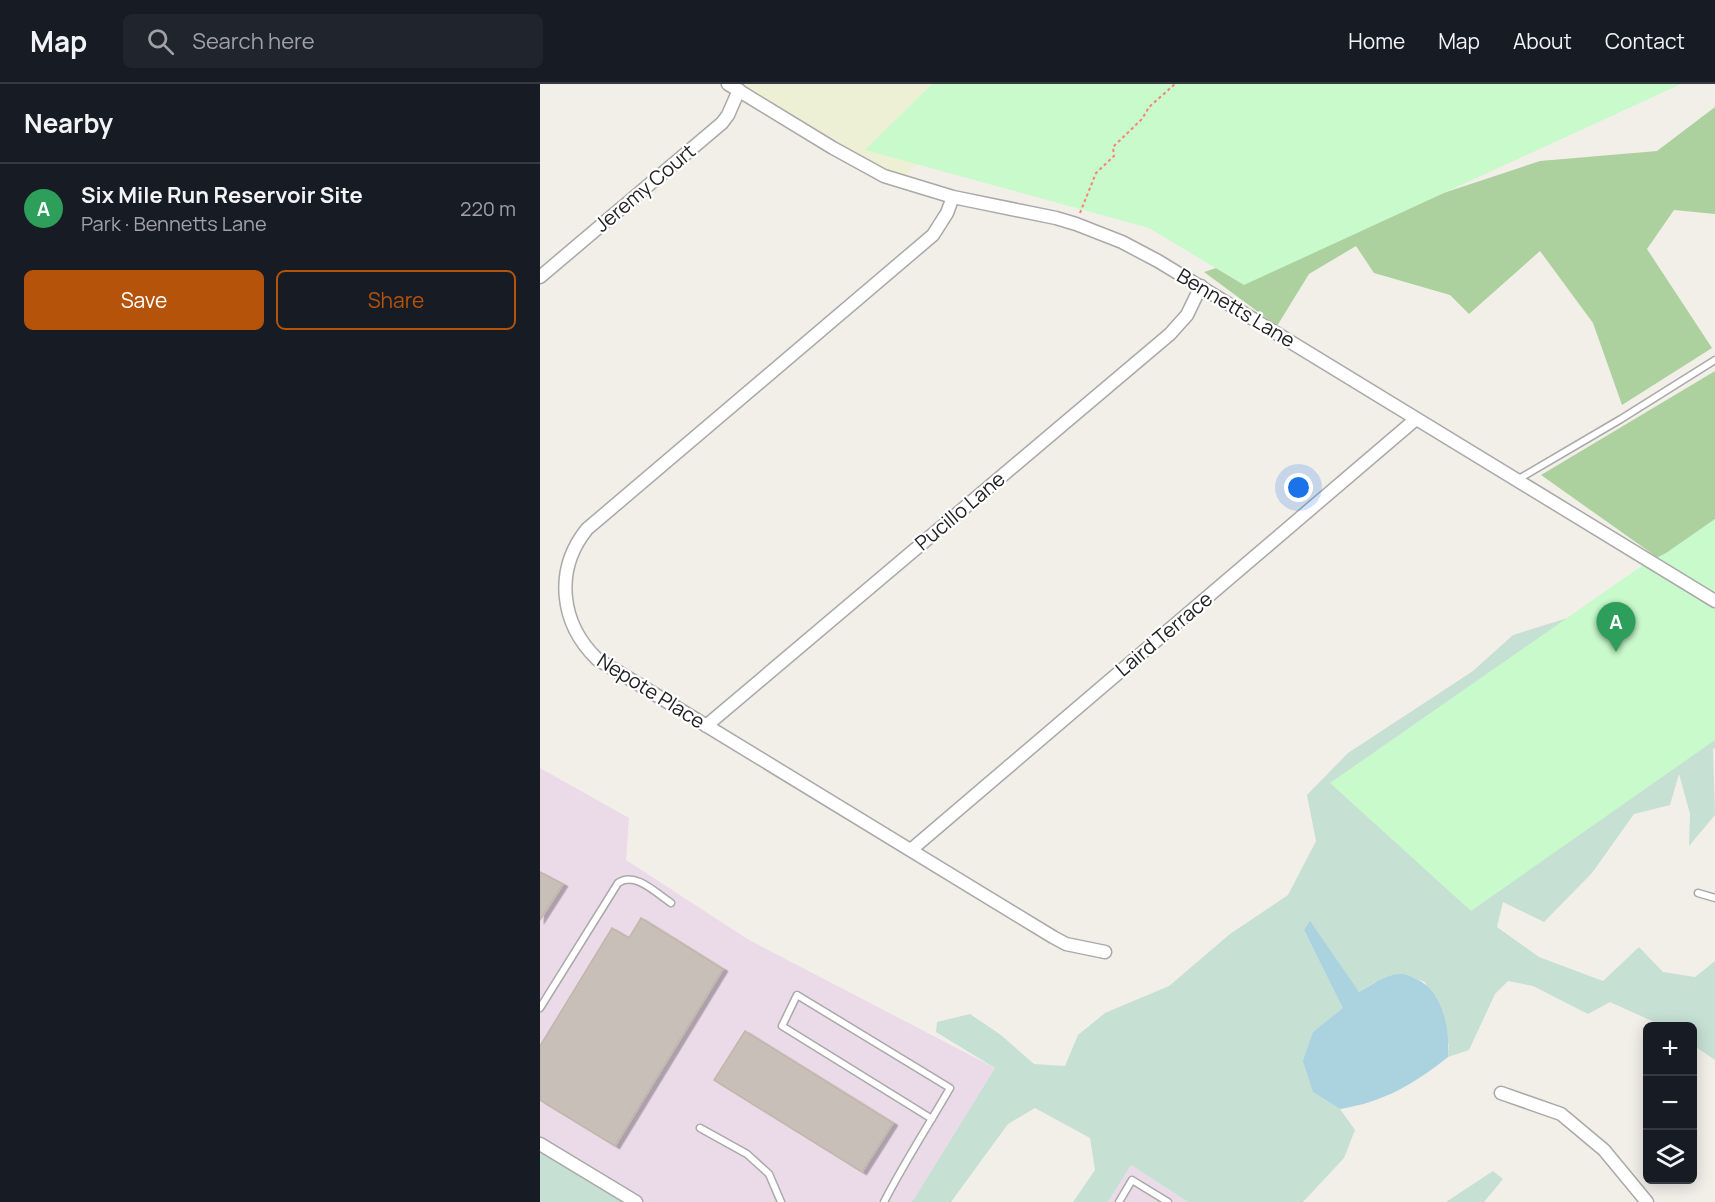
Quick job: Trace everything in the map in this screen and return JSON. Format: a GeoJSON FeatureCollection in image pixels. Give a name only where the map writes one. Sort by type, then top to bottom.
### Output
{"type":"FeatureCollection","features":[{"type":"Feature","properties":{"kind":"street","name":"Bennetts Lane"},"geometry":{"type":"LineString","coordinates":[[733,87],[884,176],[953,197],[1056,218],[1122,242],[1201,286],[1715,601]]}},
{"type":"Feature","properties":{"kind":"street","name":"Jeremy Court"},"geometry":{"type":"LineString","coordinates":[[540,277],[722,123],[728,115],[733,87]]}},
{"type":"Feature","properties":{"kind":"street","name":"Nepote Place"},"geometry":{"type":"LineString","coordinates":[[953,197],[947,213],[933,235],[587,529],[577,542],[566,584],[565,603],[578,638],[597,659],[1053,937],[1066,944],[1105,952]]}},
{"type":"Feature","properties":{"kind":"street","name":"Pucillo Lane"},"geometry":{"type":"LineString","coordinates":[[706,726],[1170,334],[1187,315],[1201,286]]}},
{"type":"Feature","properties":{"kind":"street","name":"Laird Terrace"},"geometry":{"type":"LineString","coordinates":[[912,849],[1416,419]]}},
{"type":"Feature","properties":{"kind":"street"},"geometry":{"type":"LineString","coordinates":[[1501,1093],[1561,1114],[1604,1150],[1647,1202]]}},
{"type":"Feature","properties":{"kind":"street"},"geometry":{"type":"LineString","coordinates":[[540,1144],[636,1202]]}},
{"type":"Feature","properties":{"kind":"lane"},"geometry":{"type":"LineString","coordinates":[[1517,480],[1715,360]]}},
{"type":"Feature","properties":{"kind":"lane"},"geometry":{"type":"LineString","coordinates":[[540,1008],[618,884],[623,880],[635,880],[670,903]]}},
{"type":"Feature","properties":{"kind":"lane"},"geometry":{"type":"LineString","coordinates":[[1698,893],[1715,898]]}},
{"type":"Feature","properties":{"kind":"lane"},"geometry":{"type":"LineString","coordinates":[[884,1202],[950,1088],[796,995],[782,1026],[932,1119]]}},
{"type":"Feature","properties":{"kind":"lane"},"geometry":{"type":"LineString","coordinates":[[700,1128],[747,1154],[762,1167],[769,1174],[781,1202]]}},
{"type":"Feature","properties":{"kind":"lane"},"geometry":{"type":"LineString","coordinates":[[1119,1202],[1132,1180],[1168,1202]]}},
{"type":"Feature","properties":{"kind":"path"},"geometry":{"type":"LineString","coordinates":[[1076,224],[1096,173],[1114,156],[1113,147],[1143,119],[1149,107],[1175,84]]}},
{"type":"Feature","properties":{"kind":"shaded area"},"geometry":{"type":"Polygon","coordinates":[[[540,768],[629,818],[626,860],[749,940],[995,1068],[912,1202],[540,1202],[540,768]]]}},
{"type":"Feature","properties":{"kind":"shaded area"},"geometry":{"type":"Polygon","coordinates":[[[1131,1165],[1188,1202],[1108,1202],[1131,1165]]]}},
{"type":"Feature","properties":{"kind":"green space"},"geometry":{"type":"Polygon","coordinates":[[[725,84],[1003,84],[894,186],[725,84]]]}},
{"type":"Feature","properties":{"kind":"green space"},"geometry":{"type":"Polygon","coordinates":[[[932,84],[1681,84],[1244,285],[1149,228],[865,150],[932,84]]]}},
{"type":"Feature","properties":{"kind":"green space"},"geometry":{"type":"Polygon","coordinates":[[[1715,107],[1715,214],[1674,210],[1647,249],[1712,348],[1622,405],[1593,323],[1540,251],[1469,314],[1450,295],[1374,273],[1356,246],[1309,274],[1277,326],[1204,272],[1540,161],[1657,151],[1715,107]]]}},
{"type":"Feature","properties":{"kind":"green space"},"geometry":{"type":"Polygon","coordinates":[[[1715,371],[1715,593],[1668,565],[1541,475],[1715,371]]]}},
{"type":"Feature","properties":{"kind":"green space"},"geometry":{"type":"Polygon","coordinates":[[[1715,519],[1715,740],[1471,911],[1330,783],[1643,565],[1666,553],[1715,519]]]}},
{"type":"Feature","properties":{"kind":"green space"},"geometry":{"type":"Polygon","coordinates":[[[1600,608],[1715,621],[1715,748],[1713,749],[1715,815],[1689,846],[1690,814],[1679,774],[1670,805],[1634,814],[1592,873],[1544,922],[1503,902],[1497,927],[1539,957],[1603,981],[1639,947],[1663,972],[1695,977],[1715,961],[1715,1060],[1697,1048],[1697,1022],[1654,1022],[1610,1002],[1588,1014],[1533,986],[1508,981],[1495,994],[1469,1050],[1448,1057],[1449,1045],[1425,982],[1405,976],[1390,975],[1359,992],[1304,930],[1344,1008],[1313,1032],[1313,1092],[1340,1109],[1355,1130],[1344,1158],[1303,1202],[1188,1202],[1131,1165],[1108,1202],[1073,1202],[1095,1170],[1090,1138],[1035,1108],[1008,1124],[951,1202],[912,1202],[995,1068],[936,1032],[937,1022],[970,1014],[1001,1035],[1034,1064],[1065,1066],[1078,1035],[1105,1013],[1169,986],[1230,934],[1288,895],[1316,841],[1307,795],[1348,753],[1473,671],[1513,635],[1600,608]]]}},
{"type":"Feature","properties":{"kind":"green space"},"geometry":{"type":"Polygon","coordinates":[[[540,1154],[550,1154],[630,1202],[540,1202],[540,1154]]]}},
{"type":"Feature","properties":{"kind":"green space"},"geometry":{"type":"Polygon","coordinates":[[[1493,1171],[1503,1179],[1484,1202],[1446,1202],[1493,1171]]]}},
{"type":"Feature","properties":{"kind":"water"},"geometry":{"type":"Polygon","coordinates":[[[1310,921],[1359,992],[1395,974],[1406,975],[1424,983],[1432,991],[1443,1011],[1448,1034],[1448,1057],[1423,1076],[1385,1097],[1356,1106],[1340,1109],[1313,1092],[1303,1061],[1313,1032],[1343,1008],[1304,930],[1310,921]]]}},
{"type":"Feature","properties":{"kind":"building"},"geometry":{"type":"Polygon","coordinates":[[[540,872],[563,884],[540,920],[540,872]]]}},
{"type":"Feature","properties":{"kind":"building"},"geometry":{"type":"Polygon","coordinates":[[[641,918],[723,969],[615,1146],[540,1100],[540,1046],[612,928],[629,938],[641,918]]]}},
{"type":"Feature","properties":{"kind":"building"},"geometry":{"type":"Polygon","coordinates":[[[745,1031],[893,1123],[862,1172],[714,1080],[745,1031]]]}},
{"type":"Feature","properties":{"kind":"place","name":"Six Mile Run Reservoir Site"},"geometry":{"type":"Point","coordinates":[1616,652]}}]}
